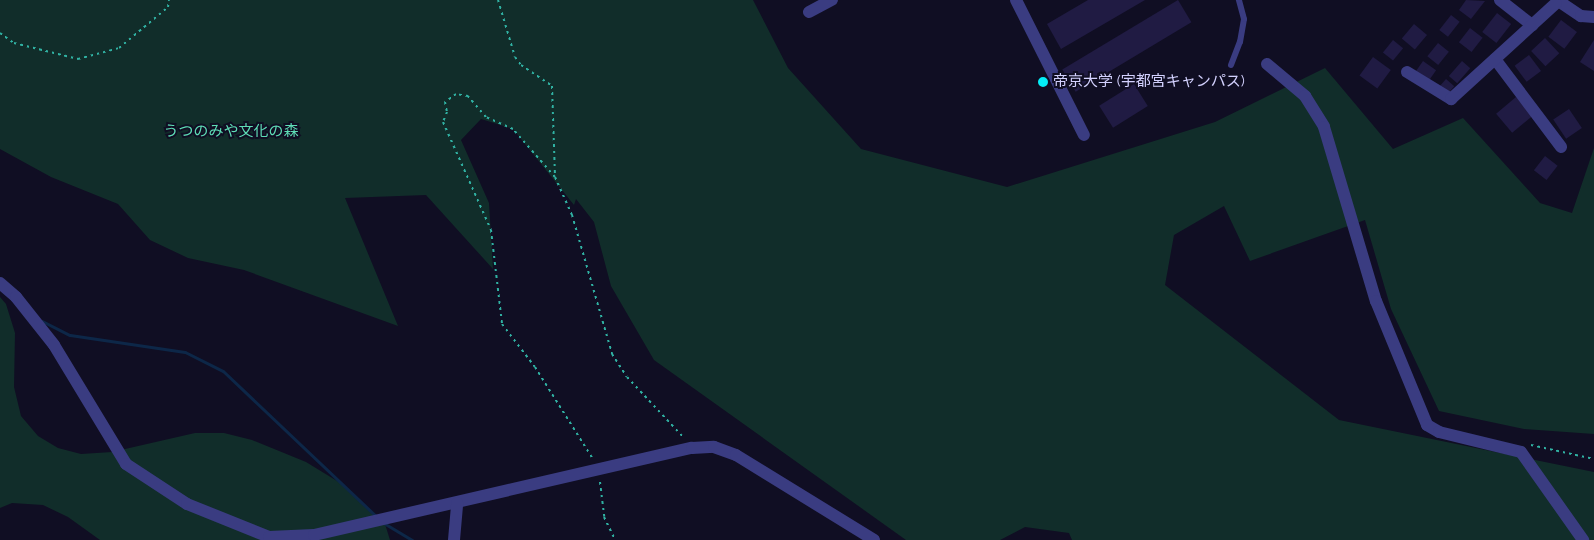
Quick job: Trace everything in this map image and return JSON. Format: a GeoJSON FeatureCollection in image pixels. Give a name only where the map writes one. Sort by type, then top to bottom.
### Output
{"type":"FeatureCollection","features":[{"type":"Feature","properties":{"kind":"street"},"geometry":{"type":"LineString","coordinates":[[809,12],[832,0]]}},
{"type":"Feature","properties":{"kind":"street"},"geometry":{"type":"LineString","coordinates":[[1016,0],[1084,135]]}},
{"type":"Feature","properties":{"kind":"street"},"geometry":{"type":"LineString","coordinates":[[1500,0],[1532,25]]}},
{"type":"Feature","properties":{"kind":"street"},"geometry":{"type":"LineString","coordinates":[[1407,72],[1451,99],[1556,1],[1581,16],[1594,17]]}},
{"type":"Feature","properties":{"kind":"street"},"geometry":{"type":"LineString","coordinates":[[1495,59],[1561,147]]}},
{"type":"Feature","properties":{"kind":"street"},"geometry":{"type":"LineString","coordinates":[[1267,64],[1305,96],[1324,127],[1376,301],[1428,425],[1439,432],[1514,449],[1530,462],[1583,540]]}},
{"type":"Feature","properties":{"kind":"street"},"geometry":{"type":"LineString","coordinates":[[0,283],[16,296],[54,346],[126,464],[187,504],[269,537],[314,535],[692,448],[714,447],[736,455],[874,540]]}},
{"type":"Feature","properties":{"kind":"street"},"geometry":{"type":"LineString","coordinates":[[454,540],[457,503]]}},
{"type":"Feature","properties":{"kind":"lane"},"geometry":{"type":"LineString","coordinates":[[1232,65],[1240,42],[1244,19],[1239,0]]}},
{"type":"Feature","properties":{"kind":"path"},"geometry":{"type":"LineString","coordinates":[[0,33],[14,43],[78,59],[119,48],[168,7],[169,0]]}},
{"type":"Feature","properties":{"kind":"path"},"geometry":{"type":"LineString","coordinates":[[498,0],[515,57],[520,66],[552,86],[555,177]]}},
{"type":"Feature","properties":{"kind":"path"},"geometry":{"type":"LineString","coordinates":[[615,540],[604,517],[599,470],[535,367],[502,324],[491,230],[443,122],[446,112],[445,102],[456,94],[468,96],[486,117],[512,129],[555,177],[572,215],[612,354],[627,377],[692,448]]}},
{"type":"Feature","properties":{"kind":"path"},"geometry":{"type":"LineString","coordinates":[[1514,449],[1532,444],[1594,459]]}},
{"type":"Feature","properties":{"kind":"green space","name":"うつのみや文化の森"},"geometry":{"type":"Polygon","coordinates":[[[0,0],[753,0],[788,68],[861,149],[1007,187],[1215,122],[1325,68],[1393,149],[1463,118],[1540,203],[1572,213],[1594,148],[1594,434],[1524,429],[1439,411],[1391,309],[1365,220],[1250,261],[1224,206],[1174,235],[1165,285],[1339,420],[1594,472],[1594,540],[1072,540],[1069,533],[1025,527],[1000,540],[906,540],[654,360],[611,286],[594,222],[576,199],[574,205],[513,129],[481,119],[461,140],[489,203],[493,269],[426,195],[345,198],[398,326],[244,270],[188,258],[150,240],[118,204],[51,177],[0,149],[0,0]]]}},
{"type":"Feature","properties":{"kind":"green space"},"geometry":{"type":"Polygon","coordinates":[[[0,297],[6,304],[15,333],[14,387],[21,416],[38,436],[58,448],[81,454],[112,452],[195,433],[224,433],[252,440],[306,462],[342,484],[385,524],[390,540],[100,540],[68,517],[43,505],[12,503],[0,508],[0,297]]]}},
{"type":"Feature","properties":{"kind":"building"},"geometry":{"type":"Polygon","coordinates":[[[1088,0],[1145,0],[1061,49],[1047,24],[1088,0]]]}},
{"type":"Feature","properties":{"kind":"building"},"geometry":{"type":"Polygon","coordinates":[[[1178,0],[1191,22],[1076,92],[1062,70],[1178,0]]]}},
{"type":"Feature","properties":{"kind":"building"},"geometry":{"type":"Polygon","coordinates":[[[1466,0],[1485,1],[1471,19],[1459,10],[1466,0]]]}},
{"type":"Feature","properties":{"kind":"building"},"geometry":{"type":"Polygon","coordinates":[[[1497,13],[1511,24],[1496,43],[1482,32],[1497,13]]]}},
{"type":"Feature","properties":{"kind":"building"},"geometry":{"type":"Polygon","coordinates":[[[1451,15],[1460,22],[1448,37],[1439,30],[1451,15]]]}},
{"type":"Feature","properties":{"kind":"building"},"geometry":{"type":"Polygon","coordinates":[[[1561,20],[1577,32],[1564,49],[1548,37],[1561,20]]]}},
{"type":"Feature","properties":{"kind":"building"},"geometry":{"type":"Polygon","coordinates":[[[1414,24],[1427,35],[1415,49],[1402,39],[1414,24]]]}},
{"type":"Feature","properties":{"kind":"building"},"geometry":{"type":"Polygon","coordinates":[[[1470,28],[1483,38],[1472,52],[1459,42],[1470,28]]]}},
{"type":"Feature","properties":{"kind":"building"},"geometry":{"type":"Polygon","coordinates":[[[1545,38],[1559,53],[1545,66],[1531,51],[1545,38]]]}},
{"type":"Feature","properties":{"kind":"building"},"geometry":{"type":"Polygon","coordinates":[[[1393,40],[1403,48],[1393,61],[1383,52],[1393,40]]]}},
{"type":"Feature","properties":{"kind":"building"},"geometry":{"type":"Polygon","coordinates":[[[1594,40],[1594,71],[1580,62],[1594,40]]]}},
{"type":"Feature","properties":{"kind":"building"},"geometry":{"type":"Polygon","coordinates":[[[1438,43],[1449,52],[1438,65],[1427,56],[1438,43]]]}},
{"type":"Feature","properties":{"kind":"building"},"geometry":{"type":"Polygon","coordinates":[[[1529,55],[1541,71],[1527,82],[1515,66],[1529,55]]]}},
{"type":"Feature","properties":{"kind":"building"},"geometry":{"type":"Polygon","coordinates":[[[1373,57],[1391,70],[1377,89],[1359,76],[1373,57]]]}},
{"type":"Feature","properties":{"kind":"building"},"geometry":{"type":"Polygon","coordinates":[[[1423,61],[1436,70],[1428,82],[1415,72],[1423,61]]]}},
{"type":"Feature","properties":{"kind":"building"},"geometry":{"type":"Polygon","coordinates":[[[1462,61],[1470,68],[1457,83],[1449,76],[1462,61]]]}},
{"type":"Feature","properties":{"kind":"building"},"geometry":{"type":"Polygon","coordinates":[[[1446,79],[1454,86],[1444,98],[1436,91],[1446,79]]]}},
{"type":"Feature","properties":{"kind":"building"},"geometry":{"type":"Polygon","coordinates":[[[1134,84],[1148,106],[1113,128],[1099,106],[1134,84]]]}},
{"type":"Feature","properties":{"kind":"building"},"geometry":{"type":"Polygon","coordinates":[[[1516,97],[1532,116],[1512,133],[1496,114],[1516,97]]]}},
{"type":"Feature","properties":{"kind":"building"},"geometry":{"type":"Polygon","coordinates":[[[1569,109],[1582,128],[1566,139],[1553,120],[1569,109]]]}},
{"type":"Feature","properties":{"kind":"building"},"geometry":{"type":"Polygon","coordinates":[[[1545,156],[1558,166],[1547,180],[1534,170],[1545,156]]]}},
{"type":"Feature","properties":{"kind":"waterway"},"geometry":{"type":"LineString","coordinates":[[42,321],[70,335],[185,352],[223,371],[376,516]]}},
{"type":"Feature","properties":{"kind":"waterway"},"geometry":{"type":"LineString","coordinates":[[382,522],[412,540]]}},
{"type":"Feature","properties":{"kind":"place","name":"帝京大学 (宇都宮キャンパス)"},"geometry":{"type":"Point","coordinates":[1043,82]}}]}
